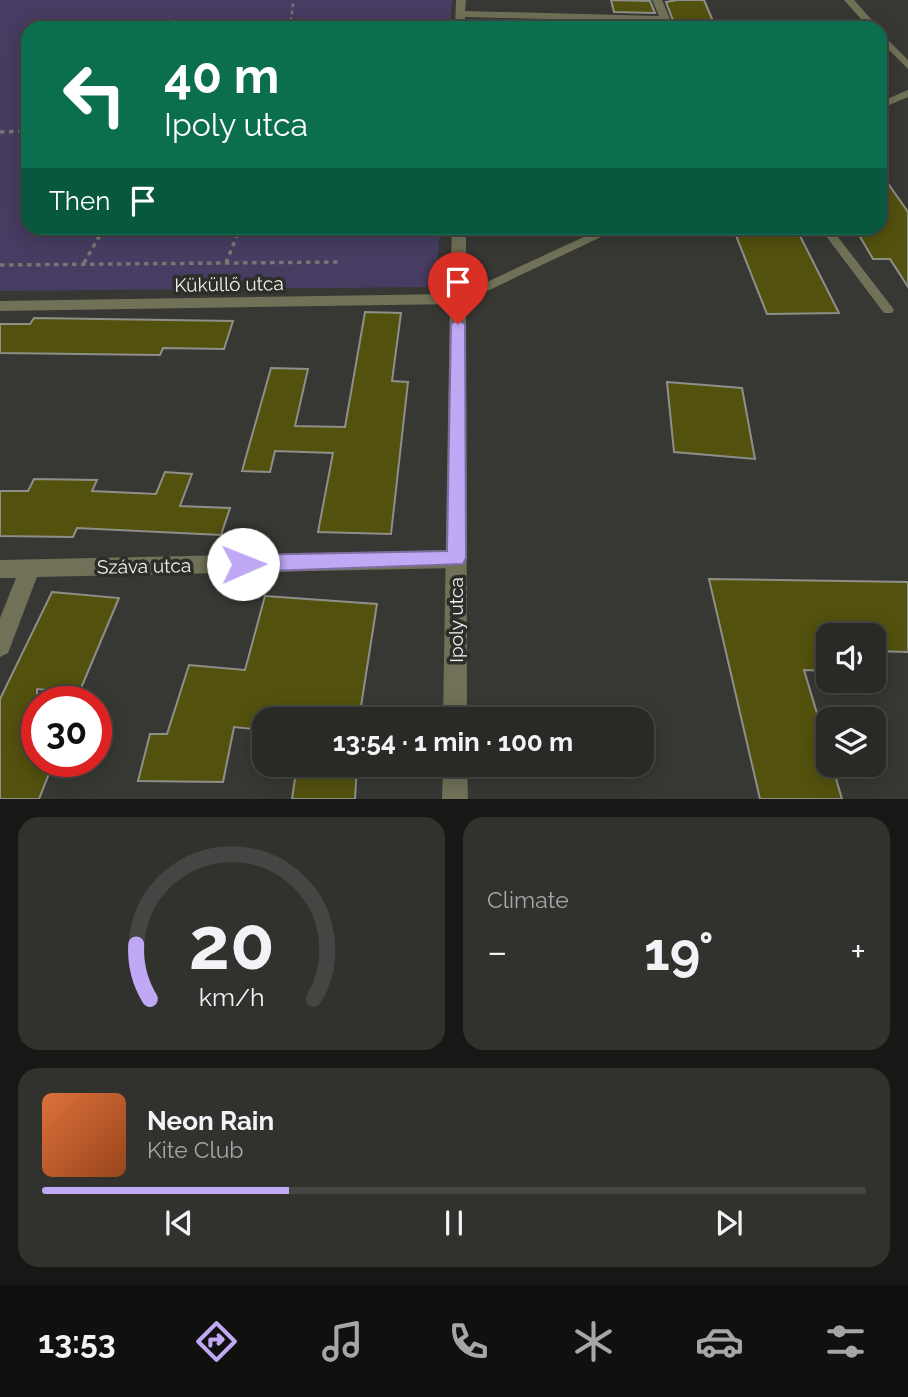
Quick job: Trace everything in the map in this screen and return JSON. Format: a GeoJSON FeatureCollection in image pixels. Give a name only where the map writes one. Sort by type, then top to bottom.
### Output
{"type":"FeatureCollection","features":[{"type":"Feature","properties":{"kind":"street"},"geometry":{"type":"LineString","coordinates":[[460,21],[461,0]]}},
{"type":"Feature","properties":{"kind":"street"},"geometry":{"type":"LineString","coordinates":[[657,0],[666,21]]}},
{"type":"Feature","properties":{"kind":"street"},"geometry":{"type":"LineString","coordinates":[[849,0],[868,21]]}},
{"type":"Feature","properties":{"kind":"street"},"geometry":{"type":"LineString","coordinates":[[460,14],[621,21]]}},
{"type":"Feature","properties":{"kind":"street"},"geometry":{"type":"LineString","coordinates":[[887,43],[908,66]]}},
{"type":"Feature","properties":{"kind":"street"},"geometry":{"type":"LineString","coordinates":[[887,103],[908,93]]}},
{"type":"Feature","properties":{"kind":"street","name":"Ipoly utca"},"geometry":{"type":"LineString","coordinates":[[455,707],[458,235]]}},
{"type":"Feature","properties":{"kind":"street"},"geometry":{"type":"LineString","coordinates":[[458,299],[598,235]]}},
{"type":"Feature","properties":{"kind":"street","name":"Küküllő utca"},"geometry":{"type":"LineString","coordinates":[[0,306],[458,299]]}},
{"type":"Feature","properties":{"kind":"street","name":"Száva utca"},"geometry":{"type":"LineString","coordinates":[[0,569],[456,558]]}},
{"type":"Feature","properties":{"kind":"street"},"geometry":{"type":"LineString","coordinates":[[0,646],[30,569]]}},
{"type":"Feature","properties":{"kind":"street"},"geometry":{"type":"LineString","coordinates":[[455,777],[455,799]]}},
{"type":"Feature","properties":{"kind":"lane"},"geometry":{"type":"LineString","coordinates":[[831,235],[888,310]]}},
{"type":"Feature","properties":{"kind":"path"},"geometry":{"type":"LineString","coordinates":[[291,21],[293,3]]}},
{"type":"Feature","properties":{"kind":"path"},"geometry":{"type":"LineString","coordinates":[[166,21],[169,16]]}},
{"type":"Feature","properties":{"kind":"path"},"geometry":{"type":"LineString","coordinates":[[1,133],[21,132]]}},
{"type":"Feature","properties":{"kind":"path"},"geometry":{"type":"LineString","coordinates":[[84,264],[100,235]]}},
{"type":"Feature","properties":{"kind":"path"},"geometry":{"type":"LineString","coordinates":[[226,263],[237,235]]}},
{"type":"Feature","properties":{"kind":"path"},"geometry":{"type":"LineString","coordinates":[[0,265],[342,262]]}},
{"type":"Feature","properties":{"kind":"shaded area"},"geometry":{"type":"Polygon","coordinates":[[[0,0],[452,0],[450,21],[21,21],[21,235],[440,235],[436,287],[0,291],[0,0]]]}},
{"type":"Feature","properties":{"kind":"building"},"geometry":{"type":"Polygon","coordinates":[[[611,0],[650,1],[655,13],[614,12],[611,0]]]}},
{"type":"Feature","properties":{"kind":"building"},"geometry":{"type":"Polygon","coordinates":[[[704,0],[713,21],[673,21],[666,2],[704,0]]]}},
{"type":"Feature","properties":{"kind":"building"},"geometry":{"type":"Polygon","coordinates":[[[887,182],[908,212],[908,287],[890,259],[873,259],[859,235],[887,235],[887,182]]]}},
{"type":"Feature","properties":{"kind":"building"},"geometry":{"type":"Polygon","coordinates":[[[736,235],[800,235],[839,313],[767,314],[736,235]]]}},
{"type":"Feature","properties":{"kind":"building"},"geometry":{"type":"Polygon","coordinates":[[[365,312],[401,313],[392,381],[408,382],[391,534],[318,532],[333,453],[275,451],[270,472],[242,471],[271,368],[308,369],[295,426],[345,427],[365,312]]]}},
{"type":"Feature","properties":{"kind":"building"},"geometry":{"type":"Polygon","coordinates":[[[34,318],[233,321],[224,349],[163,348],[160,355],[0,353],[0,324],[30,324],[34,318]]]}},
{"type":"Feature","properties":{"kind":"building"},"geometry":{"type":"Polygon","coordinates":[[[667,382],[742,388],[755,459],[674,452],[667,382]]]}},
{"type":"Feature","properties":{"kind":"building"},"geometry":{"type":"Polygon","coordinates":[[[165,472],[192,474],[180,506],[230,508],[221,535],[77,528],[73,537],[0,536],[0,491],[28,491],[34,479],[97,480],[92,491],[156,494],[165,472]]]}},
{"type":"Feature","properties":{"kind":"building"},"geometry":{"type":"Polygon","coordinates":[[[709,579],[908,582],[908,652],[886,651],[886,623],[816,623],[816,670],[804,670],[816,710],[816,777],[836,777],[842,799],[760,799],[709,579]]]}},
{"type":"Feature","properties":{"kind":"building"},"geometry":{"type":"Polygon","coordinates":[[[52,592],[119,598],[82,686],[21,686],[21,777],[48,777],[39,799],[0,799],[0,699],[52,592]]]}},
{"type":"Feature","properties":{"kind":"building"},"geometry":{"type":"Polygon","coordinates":[[[265,596],[377,604],[361,707],[252,707],[252,729],[234,727],[223,782],[138,781],[150,734],[167,734],[189,665],[245,670],[265,596]]]}},
{"type":"Feature","properties":{"kind":"building"},"geometry":{"type":"Polygon","coordinates":[[[295,777],[356,777],[355,799],[292,799],[295,777]]]}},
{"type":"Feature","properties":{"kind":"route"},"geometry":{"type":"LineString","coordinates":[[243,564],[456,558],[458,324]]}}]}
